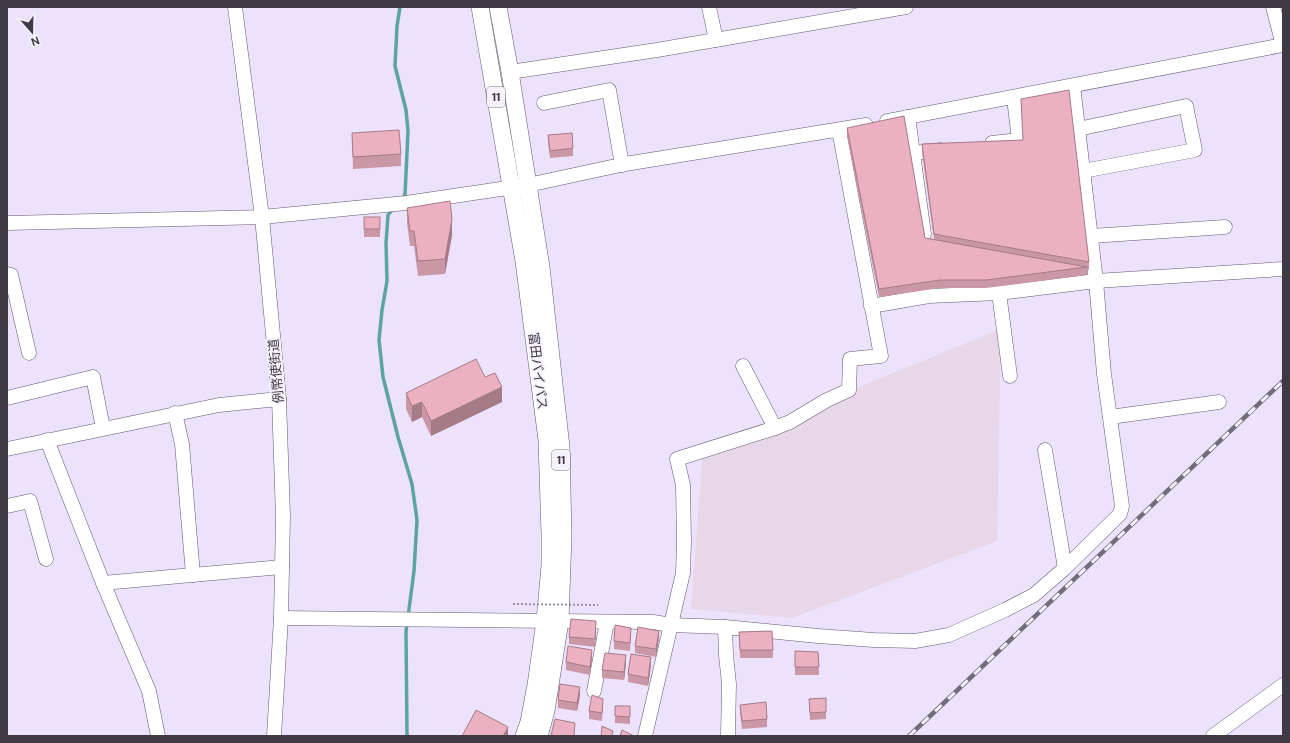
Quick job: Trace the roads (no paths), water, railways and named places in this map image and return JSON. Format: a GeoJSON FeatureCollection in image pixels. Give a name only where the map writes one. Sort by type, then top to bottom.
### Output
{"type":"FeatureCollection","features":[{"type":"Feature","properties":{"kind":"main road","name":"富田バイパス"},"geometry":{"type":"LineString","coordinates":[[480,7],[524,261],[547,440],[552,621],[536,685],[529,722],[524,736]]}},
{"type":"Feature","properties":{"kind":"main road","name":"富田バイパス"},"geometry":{"type":"LineString","coordinates":[[498,7],[510,72],[541,267],[561,447],[563,536],[552,621],[546,711],[539,736]]}},
{"type":"Feature","properties":{"kind":"street","name":"例幣使街道"},"geometry":{"type":"LineString","coordinates":[[235,7],[262,217],[279,399],[284,516],[281,618],[274,736]]}},
{"type":"Feature","properties":{"kind":"street"},"geometry":{"type":"LineString","coordinates":[[709,7],[716,40]]}},
{"type":"Feature","properties":{"kind":"street"},"geometry":{"type":"LineString","coordinates":[[510,72],[716,40],[885,8],[906,7]]}},
{"type":"Feature","properties":{"kind":"street"},"geometry":{"type":"LineString","coordinates":[[7,223],[262,217],[406,203],[511,188],[622,165],[744,144],[839,130],[1014,98],[1283,45],[1273,7]]}},
{"type":"Feature","properties":{"kind":"street"},"geometry":{"type":"LineString","coordinates":[[281,618],[653,622],[672,625],[725,627],[832,637],[915,641],[949,635],[1005,610],[1034,595],[1120,514],[1122,506],[1104,374],[1096,281],[1073,86]]}},
{"type":"Feature","properties":{"kind":"street"},"geometry":{"type":"LineString","coordinates":[[544,103],[608,90],[622,165]]}},
{"type":"Feature","properties":{"kind":"street"},"geometry":{"type":"LineString","coordinates":[[982,144],[1019,140],[1014,98]]}},
{"type":"Feature","properties":{"kind":"street"},"geometry":{"type":"LineString","coordinates":[[1068,178],[1083,173],[1194,150],[1186,106],[1078,129]]}},
{"type":"Feature","properties":{"kind":"street"},"geometry":{"type":"LineString","coordinates":[[908,117],[914,153],[925,245]]}},
{"type":"Feature","properties":{"kind":"street"},"geometry":{"type":"LineString","coordinates":[[645,736],[683,573],[683,485],[677,459],[790,422],[826,400],[849,390],[850,360],[881,356],[839,130]]}},
{"type":"Feature","properties":{"kind":"street"},"geometry":{"type":"LineString","coordinates":[[914,153],[952,148]]}},
{"type":"Feature","properties":{"kind":"street"},"geometry":{"type":"LineString","coordinates":[[1091,236],[1225,227]]}},
{"type":"Feature","properties":{"kind":"street"},"geometry":{"type":"LineString","coordinates":[[871,306],[929,296],[999,293],[1096,281],[1283,270]]}},
{"type":"Feature","properties":{"kind":"street"},"geometry":{"type":"LineString","coordinates":[[7,274],[11,275],[29,353]]}},
{"type":"Feature","properties":{"kind":"street"},"geometry":{"type":"LineString","coordinates":[[1017,275],[1019,291]]}},
{"type":"Feature","properties":{"kind":"street"},"geometry":{"type":"LineString","coordinates":[[999,293],[1010,376]]}},
{"type":"Feature","properties":{"kind":"street"},"geometry":{"type":"LineString","coordinates":[[743,366],[775,428]]}},
{"type":"Feature","properties":{"kind":"street"},"geometry":{"type":"LineString","coordinates":[[7,398],[93,377],[103,428]]}},
{"type":"Feature","properties":{"kind":"street"},"geometry":{"type":"LineString","coordinates":[[7,448],[219,405],[279,399]]}},
{"type":"Feature","properties":{"kind":"street"},"geometry":{"type":"LineString","coordinates":[[1110,417],[1219,402]]}},
{"type":"Feature","properties":{"kind":"street"},"geometry":{"type":"LineString","coordinates":[[175,413],[182,444],[194,575]]}},
{"type":"Feature","properties":{"kind":"street"},"geometry":{"type":"LineString","coordinates":[[47,440],[103,583],[149,691],[158,736]]}},
{"type":"Feature","properties":{"kind":"street"},"geometry":{"type":"LineString","coordinates":[[1046,450],[1064,568]]}},
{"type":"Feature","properties":{"kind":"street"},"geometry":{"type":"LineString","coordinates":[[7,506],[30,501],[46,559]]}},
{"type":"Feature","properties":{"kind":"street"},"geometry":{"type":"LineString","coordinates":[[103,583],[282,567]]}},
{"type":"Feature","properties":{"kind":"street"},"geometry":{"type":"LineString","coordinates":[[594,691],[607,622]]}},
{"type":"Feature","properties":{"kind":"street"},"geometry":{"type":"LineString","coordinates":[[725,627],[729,684],[728,736]]}},
{"type":"Feature","properties":{"kind":"street"},"geometry":{"type":"LineString","coordinates":[[1215,735],[1283,685]]}},
{"type":"Feature","properties":{"kind":"waterway"},"geometry":{"type":"LineString","coordinates":[[400,7],[397,26],[395,66],[406,110],[408,131],[405,195],[401,200]]}},
{"type":"Feature","properties":{"kind":"waterway"},"geometry":{"type":"LineString","coordinates":[[393,209],[388,215],[386,243],[387,281],[379,340],[383,377],[398,437],[412,484],[417,520],[414,571],[408,617]]}},
{"type":"Feature","properties":{"kind":"waterway"},"geometry":{"type":"LineString","coordinates":[[407,623],[407,736]]}},
{"type":"Feature","properties":{"kind":"railway"},"geometry":{"type":"LineString","coordinates":[[909,736],[1283,381]]}}]}
